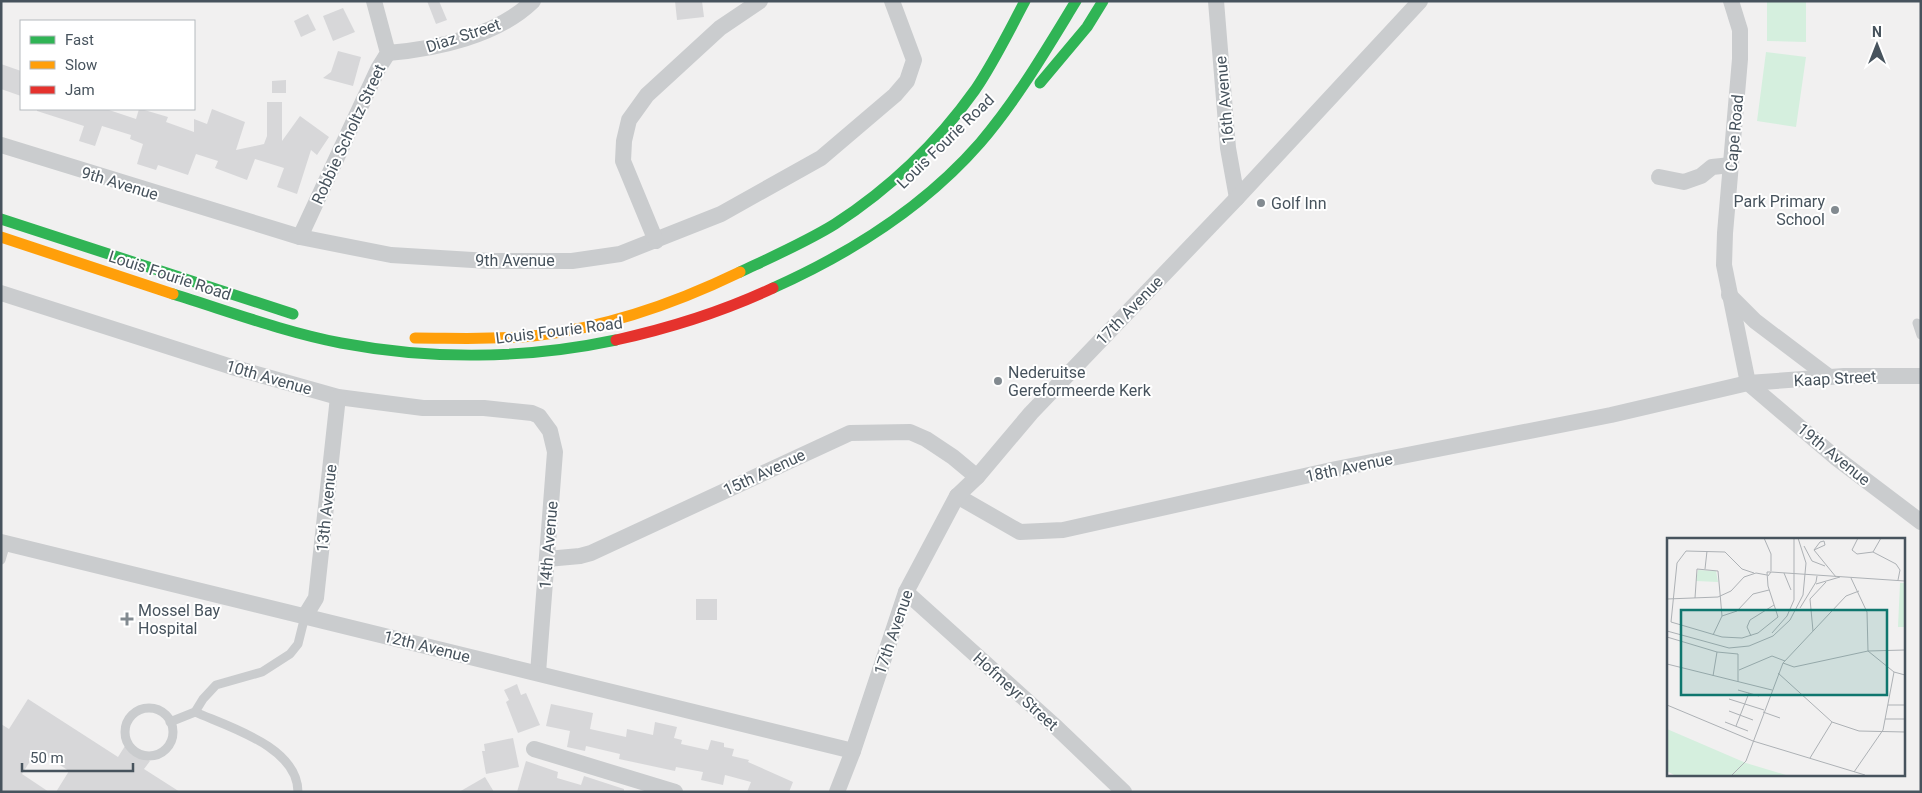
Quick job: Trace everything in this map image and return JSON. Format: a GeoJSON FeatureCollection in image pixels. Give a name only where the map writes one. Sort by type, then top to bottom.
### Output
{"type":"FeatureCollection","features":[{"type":"Feature","properties":{"kind":"main road","name":"Louis Fourie Road"},"geometry":{"type":"LineString","coordinates":[[1025,1],[997,57],[966,102],[927,147],[892,180],[834,224],[758,265],[674,299],[597,322],[551,333],[523,336],[411,338],[489,343],[590,337],[653,324],[766,286],[855,238],[936,176],[985,130],[1014,96],[1039,61]]}},
{"type":"Feature","properties":{"kind":"main road","name":"Louis Fourie Road"},"geometry":{"type":"LineString","coordinates":[[1,237],[277,326],[342,343],[380,349],[448,355],[544,351],[637,336],[700,319],[769,293],[859,244],[942,181],[988,133],[1017,97],[1076,1]]}},
{"type":"Feature","properties":{"kind":"main road"},"geometry":{"type":"LineString","coordinates":[[942,181],[1004,128],[1087,26],[1103,1]]}},
{"type":"Feature","properties":{"kind":"main road","name":"Louis Fourie Road"},"geometry":{"type":"LineString","coordinates":[[1,219],[301,316]]}},
{"type":"Feature","properties":{"kind":"street","name":"Robbie Scholtz Street"},"geometry":{"type":"LineString","coordinates":[[300,237],[378,69],[388,53],[374,1]]}},
{"type":"Feature","properties":{"kind":"street","name":"Diaz Street"},"geometry":{"type":"LineString","coordinates":[[388,53],[411,51],[452,42],[500,24],[524,10],[533,1]]}},
{"type":"Feature","properties":{"kind":"street"},"geometry":{"type":"LineString","coordinates":[[656,241],[623,161],[624,141],[629,120],[647,95],[713,35],[760,1]]}},
{"type":"Feature","properties":{"kind":"street","name":"9th Avenue"},"geometry":{"type":"LineString","coordinates":[[1,145],[300,237],[391,255],[489,261],[572,261],[620,254],[721,214],[821,158],[895,95],[907,81],[914,60],[892,1]]}},
{"type":"Feature","properties":{"kind":"street","name":"16th Avenue"},"geometry":{"type":"LineString","coordinates":[[1216,1],[1228,148],[1237,198]]}},
{"type":"Feature","properties":{"kind":"street","name":"17th Avenue"},"geometry":{"type":"LineString","coordinates":[[837,792],[853,751],[906,592],[957,496],[977,477],[1031,413],[1237,198],[1420,1]]}},
{"type":"Feature","properties":{"kind":"street","name":"Cape Road"},"geometry":{"type":"LineString","coordinates":[[1731,1],[1740,30],[1724,250],[1729,295],[1748,383]]}},
{"type":"Feature","properties":{"kind":"street"},"geometry":{"type":"LineString","coordinates":[[1658,177],[1684,182],[1701,176],[1712,167],[1731,165]]}},
{"type":"Feature","properties":{"kind":"street","name":"10th Avenue"},"geometry":{"type":"LineString","coordinates":[[1,293],[232,367],[338,397],[423,408],[520,410],[532,412],[543,421]]}},
{"type":"Feature","properties":{"kind":"street"},"geometry":{"type":"LineString","coordinates":[[1729,295],[1755,321],[1828,377]]}},
{"type":"Feature","properties":{"kind":"street","name":"Kaap Street"},"geometry":{"type":"LineString","coordinates":[[1748,383],[1828,377],[1921,376]]}},
{"type":"Feature","properties":{"kind":"street","name":"18th Avenue"},"geometry":{"type":"LineString","coordinates":[[957,496],[1020,532],[1063,530],[1327,471],[1611,415],[1748,383]]}},
{"type":"Feature","properties":{"kind":"street","name":"19th Avenue"},"geometry":{"type":"LineString","coordinates":[[1748,383],[1835,456],[1921,522]]}},
{"type":"Feature","properties":{"kind":"street","name":"13th Avenue"},"geometry":{"type":"LineString","coordinates":[[306,616],[316,598],[338,397]]}},
{"type":"Feature","properties":{"kind":"street","name":"14th Avenue"},"geometry":{"type":"LineString","coordinates":[[538,673],[555,452],[552,436],[543,421]]}},
{"type":"Feature","properties":{"kind":"street","name":"15th Avenue"},"geometry":{"type":"LineString","coordinates":[[547,559],[591,553],[850,433],[910,432],[939,448],[977,477]]}},
{"type":"Feature","properties":{"kind":"street","name":"12th Avenue"},"geometry":{"type":"LineString","coordinates":[[4,543],[853,751]]}},
{"type":"Feature","properties":{"kind":"street","name":"Hofmeyr Street"},"geometry":{"type":"LineString","coordinates":[[906,592],[1036,709],[1124,792]]}},
{"type":"Feature","properties":{"kind":"street"},"geometry":{"type":"LineString","coordinates":[[534,749],[635,786],[675,792]]}},
{"type":"Feature","properties":{"kind":"lane"},"geometry":{"type":"LineString","coordinates":[[1917,323],[1921,335]]}},
{"type":"Feature","properties":{"kind":"lane"},"geometry":{"type":"LineString","coordinates":[[1,560],[4,543]]}},
{"type":"Feature","properties":{"kind":"lane"},"geometry":{"type":"LineString","coordinates":[[170,722],[195,712],[216,685],[262,672],[290,654],[298,644],[306,616]]}},
{"type":"Feature","properties":{"kind":"lane"},"geometry":{"type":"LineString","coordinates":[[153,708],[166,715],[170,722],[172,729],[170,743],[159,753],[152,756],[138,753],[127,742],[125,735],[128,721],[138,710],[153,708]]}},
{"type":"Feature","properties":{"kind":"lane"},"geometry":{"type":"LineString","coordinates":[[195,712],[252,737],[277,752],[291,768],[298,783],[298,792]]}},
{"type":"Feature","properties":{"kind":"green space"},"geometry":{"type":"Polygon","coordinates":[[[1767,1],[1806,1],[1806,42],[1767,41],[1767,1]]]}},
{"type":"Feature","properties":{"kind":"green space"},"geometry":{"type":"Polygon","coordinates":[[[1766,52],[1806,57],[1796,127],[1757,121],[1766,52]]]}},
{"type":"Feature","properties":{"kind":"building"},"geometry":{"type":"Polygon","coordinates":[[[427,1],[439,1],[447,20],[436,24],[427,1]]]}},
{"type":"Feature","properties":{"kind":"building"},"geometry":{"type":"Polygon","coordinates":[[[675,1],[702,1],[704,17],[677,20],[675,1]]]}},
{"type":"Feature","properties":{"kind":"building"},"geometry":{"type":"Polygon","coordinates":[[[343,8],[355,32],[333,41],[323,16],[343,8]]]}},
{"type":"Feature","properties":{"kind":"building"},"geometry":{"type":"Polygon","coordinates":[[[308,14],[316,30],[301,37],[294,21],[308,14]]]}},
{"type":"Feature","properties":{"kind":"building"},"geometry":{"type":"Polygon","coordinates":[[[338,51],[361,57],[353,86],[323,78],[331,72],[338,51]]]}},
{"type":"Feature","properties":{"kind":"building"},"geometry":{"type":"Polygon","coordinates":[[[1,64],[20,71],[20,96],[1,89],[1,64]]]}},
{"type":"Feature","properties":{"kind":"building"},"geometry":{"type":"Polygon","coordinates":[[[286,80],[286,93],[272,93],[272,81],[286,80]]]}},
{"type":"Feature","properties":{"kind":"building"},"geometry":{"type":"Polygon","coordinates":[[[267,102],[282,102],[282,141],[300,116],[329,137],[317,155],[311,150],[297,194],[277,187],[284,168],[255,159],[247,180],[215,168],[218,161],[196,154],[188,175],[158,165],[156,170],[137,164],[143,144],[130,139],[131,135],[102,126],[95,146],[79,141],[84,126],[37,110],[109,110],[136,119],[139,110],[144,110],[168,117],[166,122],[194,132],[194,119],[207,124],[212,109],[245,122],[236,150],[264,144],[267,136],[267,102]]]}},
{"type":"Feature","properties":{"kind":"building"},"geometry":{"type":"Polygon","coordinates":[[[696,599],[717,599],[717,620],[696,620],[696,599]]]}},
{"type":"Feature","properties":{"kind":"building"},"geometry":{"type":"Polygon","coordinates":[[[517,684],[521,695],[526,693],[540,725],[518,733],[506,702],[509,700],[504,690],[517,684]]]}},
{"type":"Feature","properties":{"kind":"building"},"geometry":{"type":"Polygon","coordinates":[[[28,699],[118,757],[125,746],[150,761],[144,769],[180,792],[56,792],[69,771],[37,750],[22,774],[49,792],[1,792],[1,724],[9,729],[28,699]]]}},
{"type":"Feature","properties":{"kind":"building"},"geometry":{"type":"Polygon","coordinates":[[[551,704],[593,713],[590,729],[626,737],[627,729],[653,735],[655,722],[677,727],[674,738],[682,740],[681,744],[708,750],[711,740],[724,743],[724,747],[734,749],[732,756],[749,760],[748,762],[793,782],[789,792],[747,792],[751,782],[725,775],[723,785],[701,780],[703,772],[676,767],[675,771],[619,759],[620,754],[586,746],[585,751],[567,747],[570,731],[546,726],[551,704]]]}},
{"type":"Feature","properties":{"kind":"building"},"geometry":{"type":"Polygon","coordinates":[[[513,738],[519,767],[486,774],[482,751],[485,751],[484,744],[513,738]]]}},
{"type":"Feature","properties":{"kind":"building"},"geometry":{"type":"Polygon","coordinates":[[[526,761],[558,772],[557,778],[581,785],[584,776],[624,789],[624,792],[517,792],[526,761]]]}},
{"type":"Feature","properties":{"kind":"building"},"geometry":{"type":"Polygon","coordinates":[[[485,777],[494,792],[459,792],[485,777]]]}},
{"type":"Feature","properties":{"kind":"traffic: fast"},"geometry":{"type":"LineString","coordinates":[[740,272],[801,243],[835,224],[874,196],[929,146],[975,90],[1025,1]]}},
{"type":"Feature","properties":{"kind":"traffic: fast"},"geometry":{"type":"LineString","coordinates":[[773,288],[830,260],[857,244],[910,208],[958,166],[994,127],[1031,74],[1076,1]]}},
{"type":"Feature","properties":{"kind":"traffic: fast"},"geometry":{"type":"LineString","coordinates":[[1040,83],[1087,27],[1103,1]]}},
{"type":"Feature","properties":{"kind":"traffic: fast"},"geometry":{"type":"LineString","coordinates":[[1,219],[293,314]]}},
{"type":"Feature","properties":{"kind":"traffic: fast"},"geometry":{"type":"LineString","coordinates":[[173,294],[277,327],[341,343],[375,349],[444,355],[513,354],[548,351],[616,340]]}},
{"type":"Feature","properties":{"kind":"traffic: slow"},"geometry":{"type":"LineString","coordinates":[[1,237],[173,294]]}},
{"type":"Feature","properties":{"kind":"traffic: slow"},"geometry":{"type":"LineString","coordinates":[[415,338],[518,337],[586,327],[665,304],[740,272]]}},
{"type":"Feature","properties":{"kind":"traffic: jam"},"geometry":{"type":"LineString","coordinates":[[616,340],[696,318],[735,305],[773,288]]}},
{"type":"Feature","properties":{"kind":"place","name":"Golf Inn"},"geometry":{"type":"Point","coordinates":[1261,203]}},
{"type":"Feature","properties":{"kind":"place","name":"Park Primary School"},"geometry":{"type":"Point","coordinates":[1835,210]}},
{"type":"Feature","properties":{"kind":"place","name":"Nederuitse Gereformeerde Kerk"},"geometry":{"type":"Point","coordinates":[998,381]}},
{"type":"Feature","properties":{"kind":"place","name":"Mossel Bay Hospital"},"geometry":{"type":"Point","coordinates":[127,619]}}]}
